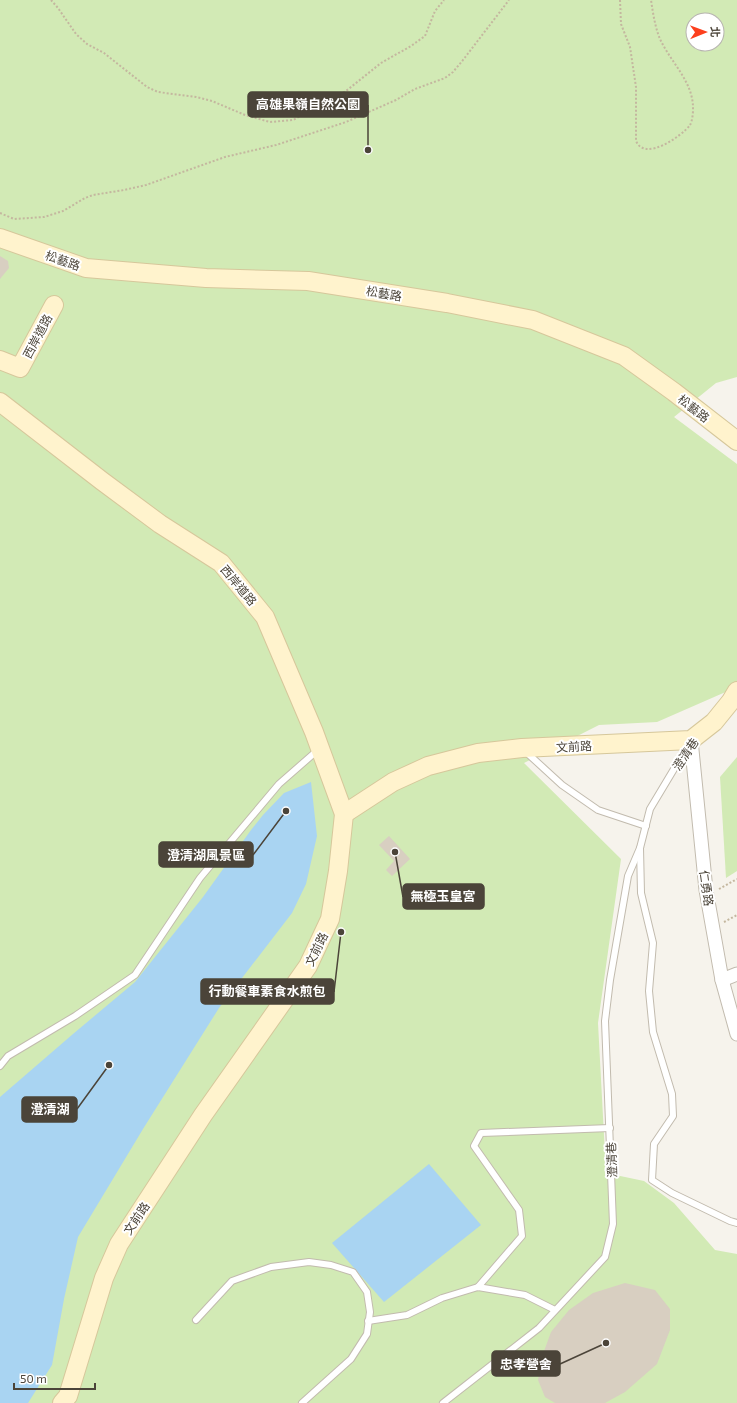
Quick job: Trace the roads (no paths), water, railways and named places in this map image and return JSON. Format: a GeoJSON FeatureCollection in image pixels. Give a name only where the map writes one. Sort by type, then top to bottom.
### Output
{"type":"FeatureCollection","features":[{"type":"Feature","properties":{"kind":"street","name":"松藝路"},"geometry":{"type":"LineString","coordinates":[[0,238],[86,268],[206,278],[308,281],[446,303],[533,320],[624,356],[674,392],[737,441]]}},
{"type":"Feature","properties":{"kind":"street","name":"西岸道路"},"geometry":{"type":"LineString","coordinates":[[0,360],[20,368],[54,305]]}},
{"type":"Feature","properties":{"kind":"street","name":"西岸道路"},"geometry":{"type":"LineString","coordinates":[[0,402],[160,524],[221,563],[265,616],[314,732],[344,814]]}},
{"type":"Feature","properties":{"kind":"street","name":"澄清巷"},"geometry":{"type":"LineString","coordinates":[[691,740],[714,722],[737,691]]}},
{"type":"Feature","properties":{"kind":"street","name":"文前路"},"geometry":{"type":"LineString","coordinates":[[62,1403],[68,1396],[104,1278],[118,1244],[203,1115],[308,966],[330,919],[338,871],[344,814],[394,782],[428,766],[478,753],[522,748],[691,740]]}},
{"type":"Feature","properties":{"kind":"street","name":"仁勇路"},"geometry":{"type":"LineString","coordinates":[[691,740],[706,890],[722,980],[737,1034]]}},
{"type":"Feature","properties":{"kind":"street"},"geometry":{"type":"LineString","coordinates":[[722,980],[737,974]]}},
{"type":"Feature","properties":{"kind":"lane","name":"澄清巷"},"geometry":{"type":"LineString","coordinates":[[443,1403],[539,1328],[605,1257],[613,1224],[605,1021],[610,980],[628,876],[640,848],[650,809],[691,740]]}},
{"type":"Feature","properties":{"kind":"lane"},"geometry":{"type":"LineString","coordinates":[[0,1066],[8,1056],[75,1016],[135,975],[200,878],[278,784],[320,748]]}},
{"type":"Feature","properties":{"kind":"lane"},"geometry":{"type":"LineString","coordinates":[[522,748],[562,784],[598,810],[646,826]]}},
{"type":"Feature","properties":{"kind":"lane","name":"澄清巷"},"geometry":{"type":"LineString","coordinates":[[640,848],[641,893],[654,943],[649,991],[652,1032],[672,1094],[673,1116],[654,1144],[652,1180],[672,1194],[737,1223]]}},
{"type":"Feature","properties":{"kind":"lane"},"geometry":{"type":"LineString","coordinates":[[478,1287],[522,1236],[519,1210],[474,1146],[481,1133],[610,1128]]}},
{"type":"Feature","properties":{"kind":"lane"},"geometry":{"type":"LineString","coordinates":[[196,1320],[232,1281],[271,1267],[309,1262],[331,1265],[353,1272],[366,1292],[370,1312],[367,1334],[351,1359],[302,1403]]}},
{"type":"Feature","properties":{"kind":"lane"},"geometry":{"type":"LineString","coordinates":[[368,1321],[406,1315],[442,1298],[478,1287],[525,1296],[555,1310]]}},
{"type":"Feature","properties":{"kind":"water"},"geometry":{"type":"Polygon","coordinates":[[[311,782],[317,836],[306,884],[292,913],[219,1008],[143,1129],[78,1237],[64,1299],[52,1365],[28,1403],[0,1403],[0,1097],[135,982],[203,897],[263,815],[284,793],[311,782]]]}},
{"type":"Feature","properties":{"kind":"water"},"geometry":{"type":"Polygon","coordinates":[[[429,1164],[481,1225],[384,1302],[332,1243],[429,1164]]]}},
{"type":"Feature","properties":{"kind":"place","name":"高雄果嶺自然公園"},"geometry":{"type":"Point","coordinates":[368,150]}},
{"type":"Feature","properties":{"kind":"place","name":"澄清湖風景區"},"geometry":{"type":"Point","coordinates":[286,811]}},
{"type":"Feature","properties":{"kind":"place","name":"無極玉皇宮"},"geometry":{"type":"Point","coordinates":[395,852]}},
{"type":"Feature","properties":{"kind":"place","name":"行動餐車素食水煎包"},"geometry":{"type":"Point","coordinates":[341,932]}},
{"type":"Feature","properties":{"kind":"place","name":"澄清湖"},"geometry":{"type":"Point","coordinates":[109,1065]}},
{"type":"Feature","properties":{"kind":"place","name":"忠孝營舍"},"geometry":{"type":"Point","coordinates":[606,1343]}}]}
